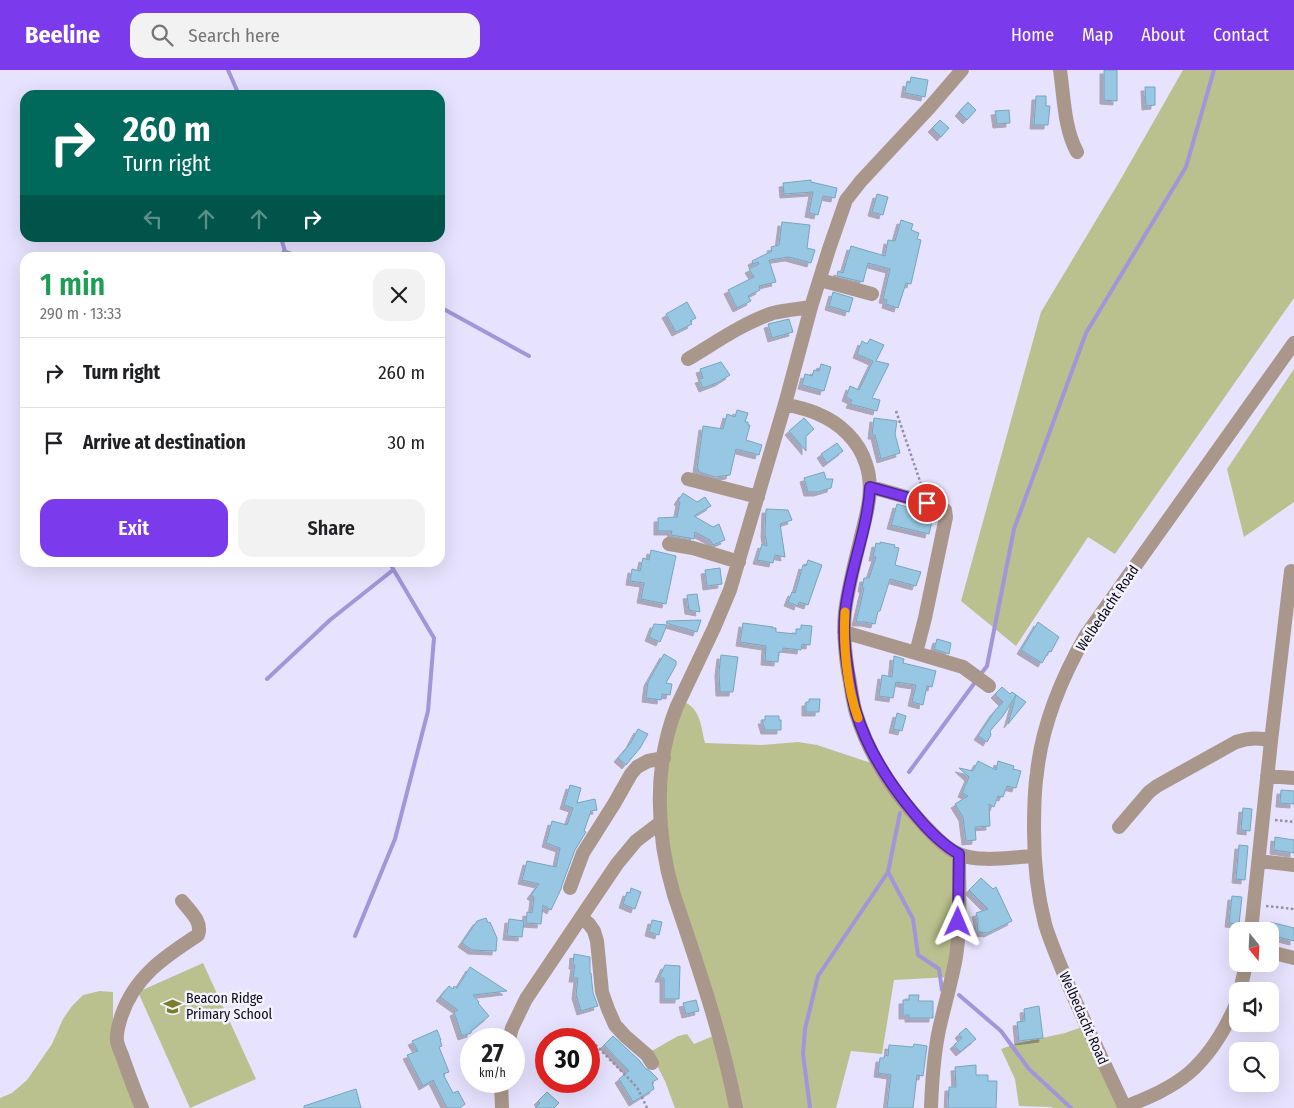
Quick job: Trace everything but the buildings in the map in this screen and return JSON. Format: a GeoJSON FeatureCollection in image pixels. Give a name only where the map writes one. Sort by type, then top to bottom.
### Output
{"type":"FeatureCollection","features":[{"type":"Feature","properties":{"kind":"street"},"geometry":{"type":"LineString","coordinates":[[736,1108],[720,1038],[668,876],[661,822],[661,786],[666,742],[672,717],[721,612],[739,562],[811,307],[846,200],[962,70]]}},
{"type":"Feature","properties":{"kind":"street"},"geometry":{"type":"LineString","coordinates":[[1060,70],[1072,142],[1077,152]]}},
{"type":"Feature","properties":{"kind":"street"},"geometry":{"type":"LineString","coordinates":[[820,280],[872,294]]}},
{"type":"Feature","properties":{"kind":"street"},"geometry":{"type":"LineString","coordinates":[[688,359],[762,317],[788,310],[811,307]]}},
{"type":"Feature","properties":{"kind":"street","name":"Welbedacht Road"},"geometry":{"type":"LineString","coordinates":[[1125,1107],[1079,1010],[1052,947],[1045,923],[1038,893],[1034,856],[1036,773],[1041,749],[1054,703],[1073,658],[1086,635],[1294,343]]}},
{"type":"Feature","properties":{"kind":"street"},"geometry":{"type":"LineString","coordinates":[[785,404],[818,414],[836,423],[855,442],[864,457],[869,472],[869,502],[848,590],[844,632],[847,663],[856,711],[861,727],[880,767],[896,792],[918,818],[942,843],[959,854],[982,858],[1034,856]]}},
{"type":"Feature","properties":{"kind":"street"},"geometry":{"type":"LineString","coordinates":[[688,479],[758,497]]}},
{"type":"Feature","properties":{"kind":"street"},"geometry":{"type":"LineString","coordinates":[[870,487],[943,508],[946,512],[925,618],[916,653]]}},
{"type":"Feature","properties":{"kind":"street"},"geometry":{"type":"LineString","coordinates":[[669,544],[693,548],[739,562]]}},
{"type":"Feature","properties":{"kind":"street"},"geometry":{"type":"LineString","coordinates":[[1252,922],[1291,571]]}},
{"type":"Feature","properties":{"kind":"street"},"geometry":{"type":"LineString","coordinates":[[844,632],[963,667],[981,680]]}},
{"type":"Feature","properties":{"kind":"street"},"geometry":{"type":"LineString","coordinates":[[1119,827],[1149,792],[1157,786],[1236,742],[1263,738],[1271,741]]}},
{"type":"Feature","properties":{"kind":"street"},"geometry":{"type":"LineString","coordinates":[[570,888],[583,853],[631,774],[637,767],[648,761],[664,758]]}},
{"type":"Feature","properties":{"kind":"street"},"geometry":{"type":"LineString","coordinates":[[1267,776],[1294,778]]}},
{"type":"Feature","properties":{"kind":"street"},"geometry":{"type":"LineString","coordinates":[[512,1028],[526,999],[627,851],[636,841],[661,822]]}},
{"type":"Feature","properties":{"kind":"street"},"geometry":{"type":"LineString","coordinates":[[931,1108],[937,1041],[954,971],[958,935],[959,854]]}},
{"type":"Feature","properties":{"kind":"street"},"geometry":{"type":"LineString","coordinates":[[1259,861],[1294,865]]}},
{"type":"Feature","properties":{"kind":"street"},"geometry":{"type":"LineString","coordinates":[[142,1108],[116,1040],[118,1026],[133,991],[148,972],[200,932],[199,924],[182,901]]}},
{"type":"Feature","properties":{"kind":"street"},"geometry":{"type":"LineString","coordinates":[[581,917],[594,931],[597,941],[602,992],[615,1025],[647,1055],[652,1063]]}},
{"type":"Feature","properties":{"kind":"street"},"geometry":{"type":"LineString","coordinates":[[1279,954],[1294,958]]}},
{"type":"Feature","properties":{"kind":"street"},"geometry":{"type":"LineString","coordinates":[[1125,1107],[1163,1090],[1190,1073],[1212,1048],[1229,1019]]}},
{"type":"Feature","properties":{"kind":"street"},"geometry":{"type":"LineString","coordinates":[[501,1093],[502,1108]]}},
{"type":"Feature","properties":{"kind":"path"},"geometry":{"type":"LineString","coordinates":[[896,411],[927,503]]}},
{"type":"Feature","properties":{"kind":"path"},"geometry":{"type":"LineString","coordinates":[[1263,818],[1294,822]]}},
{"type":"Feature","properties":{"kind":"path"},"geometry":{"type":"LineString","coordinates":[[1254,904],[1294,909]]}},
{"type":"Feature","properties":{"kind":"path"},"geometry":{"type":"LineString","coordinates":[[600,1049],[638,1089],[647,1108]]}},
{"type":"Feature","properties":{"kind":"green space"},"geometry":{"type":"Polygon","coordinates":[[[1183,70],[1294,70],[1294,298],[1115,554],[1088,537],[1016,646],[961,601],[1041,312],[1122,177],[1183,70]]]}},
{"type":"Feature","properties":{"kind":"green space"},"geometry":{"type":"Polygon","coordinates":[[[1294,369],[1294,502],[1244,537],[1227,469],[1294,369]]]}},
{"type":"Feature","properties":{"kind":"green space"},"geometry":{"type":"Polygon","coordinates":[[[679,700],[696,711],[705,743],[762,745],[798,742],[817,745],[877,765],[958,854],[950,977],[894,980],[882,1054],[851,1051],[836,1108],[675,1108],[665,1081],[650,1052],[678,1036],[687,1034],[694,1044],[718,1034],[659,821],[679,700]]]}},
{"type":"Feature","properties":{"kind":"green space"},"geometry":{"type":"Polygon","coordinates":[[[203,963],[256,1079],[190,1108],[138,992],[203,963]]]}},
{"type":"Feature","properties":{"kind":"green space"},"geometry":{"type":"Polygon","coordinates":[[[100,991],[113,992],[113,1045],[137,1108],[0,1108],[0,1098],[12,1093],[27,1080],[52,1044],[63,1019],[72,1006],[83,995],[100,991]]]}},
{"type":"Feature","properties":{"kind":"green space"},"geometry":{"type":"Polygon","coordinates":[[[1085,1026],[1122,1108],[1019,1106],[1015,1079],[1001,1049],[1085,1026]]]}},
{"type":"Feature","properties":{"kind":"waterway"},"geometry":{"type":"LineString","coordinates":[[228,70],[237,90]]}},
{"type":"Feature","properties":{"kind":"waterway"},"geometry":{"type":"LineString","coordinates":[[980,675],[987,666],[1014,529],[1086,333],[1186,167],[1214,70]]}},
{"type":"Feature","properties":{"kind":"waterway"},"geometry":{"type":"LineString","coordinates":[[282,242],[285,252]]}},
{"type":"Feature","properties":{"kind":"waterway"},"geometry":{"type":"LineString","coordinates":[[445,310],[529,356]]}},
{"type":"Feature","properties":{"kind":"waterway"},"geometry":{"type":"LineString","coordinates":[[355,936],[395,839],[428,711],[434,638],[392,567]]}},
{"type":"Feature","properties":{"kind":"waterway"},"geometry":{"type":"LineString","coordinates":[[267,679],[330,620],[393,570]]}},
{"type":"Feature","properties":{"kind":"waterway"},"geometry":{"type":"LineString","coordinates":[[909,772],[976,681]]}},
{"type":"Feature","properties":{"kind":"waterway"},"geometry":{"type":"LineString","coordinates":[[900,813],[888,872],[913,919],[918,955],[939,969],[942,990]]}},
{"type":"Feature","properties":{"kind":"waterway"},"geometry":{"type":"LineString","coordinates":[[810,1108],[803,1054],[805,1029],[818,976],[888,872]]}},
{"type":"Feature","properties":{"kind":"waterway"},"geometry":{"type":"LineString","coordinates":[[959,995],[1001,1031],[1029,1069],[1071,1108]]}},
{"type":"Feature","properties":{"kind":"slow traffic"},"geometry":{"type":"LineString","coordinates":[[845,612],[844,632],[847,663],[858,718]]}},
{"type":"Feature","properties":{"kind":"place","name":"Beacon Ridge Primary School"},"geometry":{"type":"Point","coordinates":[172,1006]}},
{"type":"Feature","properties":{"kind":"route"},"geometry":{"type":"LineString","coordinates":[[927,503],[870,487],[869,502],[848,590],[844,632],[847,663],[856,711],[861,727],[880,767],[896,792],[918,818],[942,843],[959,854],[958,922]]}}]}
